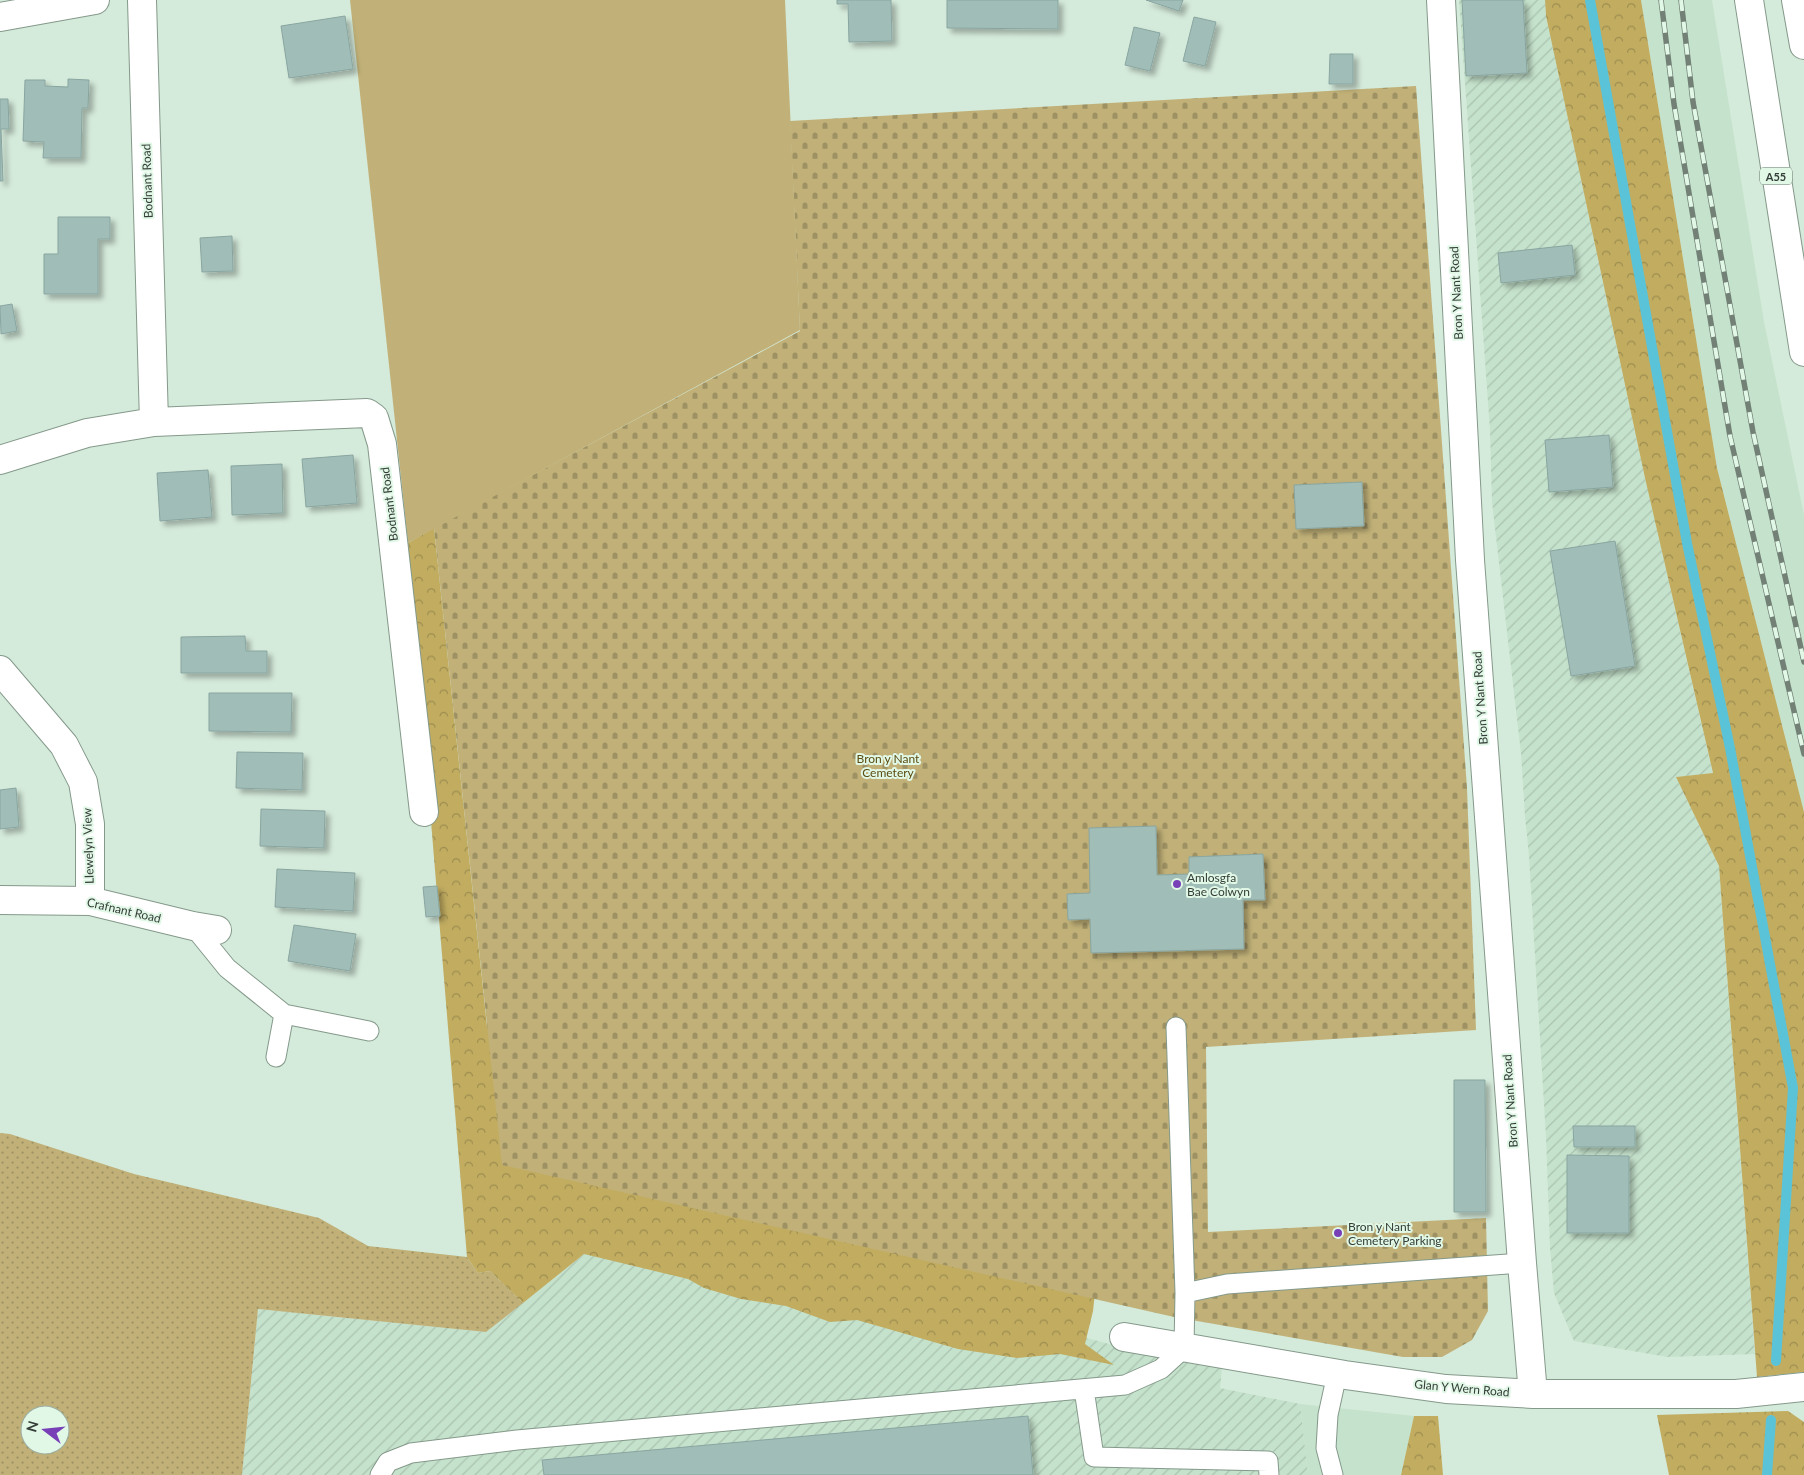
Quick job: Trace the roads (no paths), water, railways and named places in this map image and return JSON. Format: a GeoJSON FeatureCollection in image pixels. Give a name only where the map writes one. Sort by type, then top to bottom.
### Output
{"type":"FeatureCollection","features":[{"type":"Feature","properties":{"kind":"main road"},"geometry":{"type":"LineString","coordinates":[[0,17],[95,0]]}},
{"type":"Feature","properties":{"kind":"main road","name":"Bodnant Road"},"geometry":{"type":"LineString","coordinates":[[142,0],[154,422]]}},
{"type":"Feature","properties":{"kind":"main road","name":"Bron Y Nant Road"},"geometry":{"type":"LineString","coordinates":[[1441,0],[1470,560],[1533,1394]]}},
{"type":"Feature","properties":{"kind":"main road","name":"A55"},"geometry":{"type":"LineString","coordinates":[[1749,0],[1804,352]]}},
{"type":"Feature","properties":{"kind":"main road"},"geometry":{"type":"LineString","coordinates":[[1796,0],[1804,45]]}},
{"type":"Feature","properties":{"kind":"main road","name":"Bodnant Road"},"geometry":{"type":"LineString","coordinates":[[0,460],[88,433],[154,422],[367,413],[374,418],[382,444],[424,812]]}},
{"type":"Feature","properties":{"kind":"main road","name":"Llewelyn View"},"geometry":{"type":"LineString","coordinates":[[0,670],[64,745],[83,782],[90,824],[90,901]]}},
{"type":"Feature","properties":{"kind":"main road","name":"Crafnant Road"},"geometry":{"type":"LineString","coordinates":[[0,900],[90,901],[205,928]]}},
{"type":"Feature","properties":{"kind":"main road","name":"Glan Y Wern Road"},"geometry":{"type":"LineString","coordinates":[[1124,1337],[1337,1374],[1446,1389],[1533,1394],[1736,1394],[1804,1387]]}},
{"type":"Feature","properties":{"kind":"lane"},"geometry":{"type":"LineString","coordinates":[[205,928],[227,968],[284,1014],[369,1031]]}},
{"type":"Feature","properties":{"kind":"lane"},"geometry":{"type":"LineString","coordinates":[[276,1057],[284,1014]]}},
{"type":"Feature","properties":{"kind":"lane"},"geometry":{"type":"LineString","coordinates":[[380,1475],[388,1462],[411,1453],[527,1439],[1125,1385],[1161,1370],[1184,1348],[1185,1293],[1176,1028]]}},
{"type":"Feature","properties":{"kind":"lane"},"geometry":{"type":"LineString","coordinates":[[1185,1293],[1227,1284],[1522,1263]]}},
{"type":"Feature","properties":{"kind":"lane"},"geometry":{"type":"LineString","coordinates":[[1333,1475],[1326,1448],[1328,1415],[1337,1374]]}},
{"type":"Feature","properties":{"kind":"lane"},"geometry":{"type":"LineString","coordinates":[[1084,1389],[1094,1458],[1268,1461],[1269,1475]]}},
{"type":"Feature","properties":{"kind":"waterway"},"geometry":{"type":"LineString","coordinates":[[1590,0],[1687,543],[1730,748],[1793,1088],[1776,1361]]}},
{"type":"Feature","properties":{"kind":"waterway"},"geometry":{"type":"LineString","coordinates":[[1767,1475],[1771,1420]]}},
{"type":"Feature","properties":{"kind":"railway"},"geometry":{"type":"LineString","coordinates":[[1661,0],[1674,104],[1730,436],[1804,754]]}},
{"type":"Feature","properties":{"kind":"railway"},"geometry":{"type":"LineString","coordinates":[[1681,0],[1693,102],[1753,432],[1804,662]]}},
{"type":"Feature","properties":{"kind":"place","name":"Amlosgfa Bae Colwyn"},"geometry":{"type":"Point","coordinates":[1177,884]}},
{"type":"Feature","properties":{"kind":"place","name":"Bron y Nant Cemetery Parking"},"geometry":{"type":"Point","coordinates":[1338,1233]}},
{"type":"Feature","properties":{"kind":"park label","name":"Bron y Nant Cemetery"},"geometry":{"type":"Point","coordinates":[888,765]}}]}
